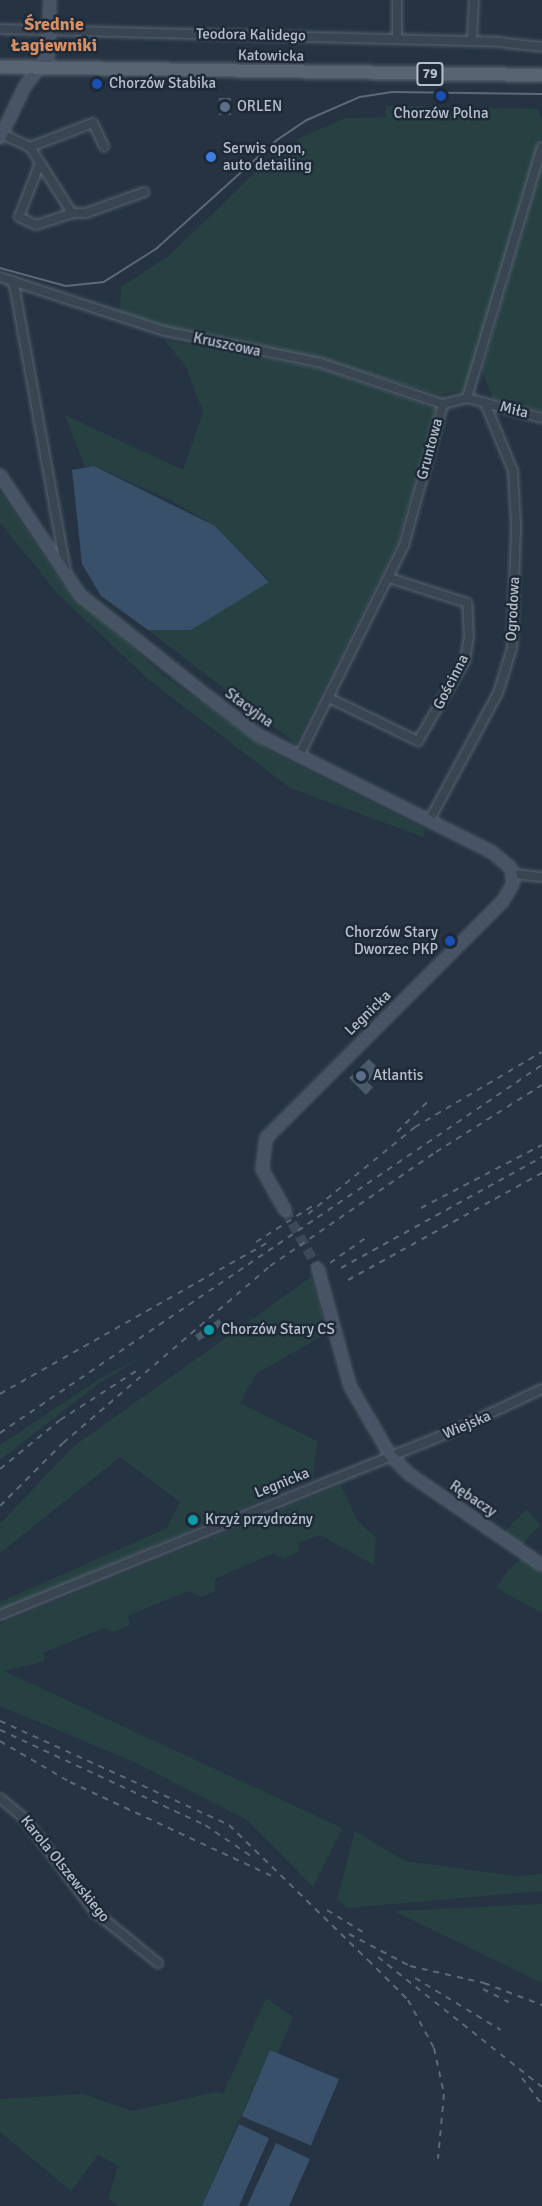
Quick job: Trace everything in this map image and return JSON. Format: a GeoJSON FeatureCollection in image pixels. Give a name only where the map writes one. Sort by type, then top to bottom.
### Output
{"type":"FeatureCollection","features":[{"type":"Feature","properties":{"kind":"main road","name":"Katowicka"},"geometry":{"type":"LineString","coordinates":[[0,67],[542,75]]}},
{"type":"Feature","properties":{"kind":"street"},"geometry":{"type":"LineString","coordinates":[[50,0],[48,57],[25,86],[1,136],[30,147],[72,213]]}},
{"type":"Feature","properties":{"kind":"street"},"geometry":{"type":"LineString","coordinates":[[397,38],[398,0]]}},
{"type":"Feature","properties":{"kind":"street"},"geometry":{"type":"LineString","coordinates":[[472,39],[474,0]]}},
{"type":"Feature","properties":{"kind":"street","name":"Teodora Kalidego"},"geometry":{"type":"LineString","coordinates":[[0,29],[472,39],[542,47]]}},
{"type":"Feature","properties":{"kind":"street"},"geometry":{"type":"LineString","coordinates":[[30,147],[93,123],[104,147]]}},
{"type":"Feature","properties":{"kind":"street"},"geometry":{"type":"LineString","coordinates":[[485,403],[467,398],[542,147]]}},
{"type":"Feature","properties":{"kind":"street"},"geometry":{"type":"LineString","coordinates":[[40,163],[19,217],[36,225],[72,213],[86,213],[144,192]]}},
{"type":"Feature","properties":{"kind":"street","name":"Kruszcowa"},"geometry":{"type":"LineString","coordinates":[[0,277],[164,331],[321,363],[443,404]]}},
{"type":"Feature","properties":{"kind":"street"},"geometry":{"type":"LineString","coordinates":[[12,281],[45,435],[68,579]]}},
{"type":"Feature","properties":{"kind":"street","name":"Gruntowa"},"geometry":{"type":"LineString","coordinates":[[299,756],[389,578],[406,539],[443,404],[467,398]]}},
{"type":"Feature","properties":{"kind":"street","name":"Miła"},"geometry":{"type":"LineString","coordinates":[[485,403],[542,417]]}},
{"type":"Feature","properties":{"kind":"street","name":"Ogrodowa"},"geometry":{"type":"LineString","coordinates":[[429,821],[498,693],[512,648],[516,525],[513,471],[485,403]]}},
{"type":"Feature","properties":{"kind":"street","name":"Stacyjna"},"geometry":{"type":"LineString","coordinates":[[0,476],[68,579],[97,610],[207,696],[258,735],[500,856],[513,874]]}},
{"type":"Feature","properties":{"kind":"street","name":"Gościnna"},"geometry":{"type":"LineString","coordinates":[[329,698],[418,741],[465,662],[469,637],[467,603],[389,578]]}},
{"type":"Feature","properties":{"kind":"street"},"geometry":{"type":"LineString","coordinates":[[513,874],[542,877]]}},
{"type":"Feature","properties":{"kind":"street","name":"Legnicka"},"geometry":{"type":"LineString","coordinates":[[285,1210],[262,1169],[266,1138],[502,902],[512,888],[513,874]]}},
{"type":"Feature","properties":{"kind":"street"},"geometry":{"type":"LineString","coordinates":[[318,1269],[350,1386],[390,1455]]}},
{"type":"Feature","properties":{"kind":"street","name":"Wiejska"},"geometry":{"type":"LineString","coordinates":[[390,1455],[481,1420],[542,1389]]}},
{"type":"Feature","properties":{"kind":"street","name":"Legnicka"},"geometry":{"type":"LineString","coordinates":[[0,1615],[390,1455]]}},
{"type":"Feature","properties":{"kind":"street","name":"Rębaczy"},"geometry":{"type":"LineString","coordinates":[[390,1455],[409,1474],[542,1565]]}},
{"type":"Feature","properties":{"kind":"street","name":"Karola Olszewskiego"},"geometry":{"type":"LineString","coordinates":[[0,1798],[24,1818],[95,1912],[158,1963]]}},
{"type":"Feature","properties":{"kind":"green space"},"geometry":{"type":"Polygon","coordinates":[[[386,106],[425,106],[425,117],[447,118],[448,107],[538,109],[542,120],[542,137],[465,390],[440,395],[326,361],[204,339],[120,312],[121,287],[170,255],[265,163],[302,137],[345,118],[386,117],[386,106]]]}},
{"type":"Feature","properties":{"kind":"green space"},"geometry":{"type":"Polygon","coordinates":[[[542,163],[542,411],[493,399],[482,371],[542,163]]]}},
{"type":"Feature","properties":{"kind":"green space"},"geometry":{"type":"Polygon","coordinates":[[[164,340],[321,369],[436,409],[397,545],[296,744],[148,630],[191,629],[269,581],[215,526],[168,499],[94,466],[85,467],[65,415],[183,470],[203,412],[186,367],[164,340]]]}},
{"type":"Feature","properties":{"kind":"green space"},"geometry":{"type":"Polygon","coordinates":[[[0,491],[63,584],[163,675],[270,751],[425,829],[423,837],[290,788],[149,680],[58,594],[0,523],[0,491]]]}},
{"type":"Feature","properties":{"kind":"green space"},"geometry":{"type":"Polygon","coordinates":[[[311,1277],[328,1333],[257,1373],[240,1403],[317,1441],[313,1478],[0,1611],[0,1602],[167,1528],[180,1502],[120,1457],[0,1553],[0,1524],[74,1446],[311,1277]]]}},
{"type":"Feature","properties":{"kind":"green space"},"geometry":{"type":"Polygon","coordinates":[[[144,1356],[98,1384],[0,1460],[0,1445],[99,1379],[144,1356]]]}},
{"type":"Feature","properties":{"kind":"green space"},"geometry":{"type":"Polygon","coordinates":[[[356,1473],[355,1476],[0,1620],[0,1618],[356,1473]]]}},
{"type":"Feature","properties":{"kind":"green space"},"geometry":{"type":"Polygon","coordinates":[[[341,1485],[357,1520],[376,1538],[374,1565],[320,1535],[298,1543],[299,1551],[283,1559],[274,1553],[215,1579],[215,1591],[202,1597],[188,1591],[128,1616],[130,1625],[113,1632],[104,1628],[43,1653],[45,1661],[4,1671],[342,1828],[313,1887],[247,1820],[132,1761],[0,1706],[0,1624],[341,1485]]]}},
{"type":"Feature","properties":{"kind":"green space"},"geometry":{"type":"Polygon","coordinates":[[[527,1509],[540,1525],[521,1546],[503,1533],[527,1509]]]}},
{"type":"Feature","properties":{"kind":"green space"},"geometry":{"type":"Polygon","coordinates":[[[522,1558],[542,1571],[542,1613],[496,1588],[510,1568],[522,1558]]]}},
{"type":"Feature","properties":{"kind":"green space"},"geometry":{"type":"Polygon","coordinates":[[[355,1831],[405,1861],[515,1876],[542,1874],[542,1891],[347,1908],[337,1900],[355,1831]]]}},
{"type":"Feature","properties":{"kind":"green space"},"geometry":{"type":"Polygon","coordinates":[[[542,1904],[542,1983],[394,1911],[542,1904]]]}},
{"type":"Feature","properties":{"kind":"green space"},"geometry":{"type":"Polygon","coordinates":[[[266,1998],[293,2017],[278,2053],[270,2050],[202,2206],[119,2206],[108,2199],[118,2166],[98,2155],[71,2191],[0,2132],[0,2099],[83,2094],[132,2111],[217,2092],[223,2094],[266,1998]]]}},
{"type":"Feature","properties":{"kind":"water"},"geometry":{"type":"Polygon","coordinates":[[[94,466],[215,526],[269,582],[191,630],[148,630],[101,596],[82,564],[72,470],[94,466]]]}},
{"type":"Feature","properties":{"kind":"water"},"geometry":{"type":"Polygon","coordinates":[[[270,2050],[339,2079],[311,2146],[242,2116],[270,2050]]]}},
{"type":"Feature","properties":{"kind":"water"},"geometry":{"type":"Polygon","coordinates":[[[239,2124],[269,2138],[239,2206],[202,2206],[239,2124]]]}},
{"type":"Feature","properties":{"kind":"water"},"geometry":{"type":"Polygon","coordinates":[[[276,2143],[310,2159],[289,2206],[247,2206],[276,2143]]]}},
{"type":"Feature","properties":{"kind":"building","name":"ORLEN"},"geometry":{"type":"Polygon","coordinates":[[[219,98],[231,98],[231,115],[219,115],[219,98]]]}},
{"type":"Feature","properties":{"kind":"building","name":"Atlantis"},"geometry":{"type":"Polygon","coordinates":[[[369,1059],[380,1070],[367,1082],[373,1087],[366,1095],[349,1078],[369,1059]]]}},
{"type":"Feature","properties":{"kind":"building","name":"Chorzów Stary CS"},"geometry":{"type":"Polygon","coordinates":[[[219,1319],[223,1325],[199,1341],[195,1335],[219,1319]]]}},
{"type":"Feature","properties":{"kind":"tunnel"},"geometry":{"type":"LineString","coordinates":[[285,1210],[318,1269]]}},
{"type":"Feature","properties":{"kind":"tram line"},"geometry":{"type":"LineString","coordinates":[[0,268],[66,286],[104,282],[156,249],[277,140],[307,120],[360,97],[392,92],[542,94]]}},
{"type":"Feature","properties":{"kind":"railway"},"geometry":{"type":"LineString","coordinates":[[308,1214],[415,1127],[542,1052]]}},
{"type":"Feature","properties":{"kind":"railway"},"geometry":{"type":"LineString","coordinates":[[0,1433],[542,1065]]}},
{"type":"Feature","properties":{"kind":"railway"},"geometry":{"type":"LineString","coordinates":[[0,1506],[63,1443],[270,1266],[436,1152],[542,1085]]}},
{"type":"Feature","properties":{"kind":"railway"},"geometry":{"type":"LineString","coordinates":[[397,1132],[429,1100]]}},
{"type":"Feature","properties":{"kind":"railway"},"geometry":{"type":"LineString","coordinates":[[421,1208],[542,1145]]}},
{"type":"Feature","properties":{"kind":"railway"},"geometry":{"type":"LineString","coordinates":[[341,1268],[542,1157]]}},
{"type":"Feature","properties":{"kind":"railway"},"geometry":{"type":"LineString","coordinates":[[348,1280],[542,1173]]}},
{"type":"Feature","properties":{"kind":"railway"},"geometry":{"type":"LineString","coordinates":[[256,1242],[314,1205]]}},
{"type":"Feature","properties":{"kind":"railway"},"geometry":{"type":"LineString","coordinates":[[330,1263],[367,1237]]}},
{"type":"Feature","properties":{"kind":"railway"},"geometry":{"type":"LineString","coordinates":[[0,1394],[269,1242]]}},
{"type":"Feature","properties":{"kind":"railway"},"geometry":{"type":"LineString","coordinates":[[0,1469],[60,1420],[139,1369]]}},
{"type":"Feature","properties":{"kind":"railway"},"geometry":{"type":"LineString","coordinates":[[0,1721],[229,1825],[368,1960],[408,2000],[434,2048],[444,2094],[438,2159]]}},
{"type":"Feature","properties":{"kind":"railway"},"geometry":{"type":"LineString","coordinates":[[0,1730],[205,1825],[254,1858]]}},
{"type":"Feature","properties":{"kind":"railway"},"geometry":{"type":"LineString","coordinates":[[0,1741],[70,1782],[276,1878]]}},
{"type":"Feature","properties":{"kind":"railway"},"geometry":{"type":"LineString","coordinates":[[327,1910],[366,1934]]}},
{"type":"Feature","properties":{"kind":"railway"},"geometry":{"type":"LineString","coordinates":[[349,1934],[410,1966],[484,1983],[542,2005]]}},
{"type":"Feature","properties":{"kind":"railway"},"geometry":{"type":"LineString","coordinates":[[378,1957],[542,2087]]}},
{"type":"Feature","properties":{"kind":"railway"},"geometry":{"type":"LineString","coordinates":[[415,1978],[501,2030]]}},
{"type":"Feature","properties":{"kind":"railway"},"geometry":{"type":"LineString","coordinates":[[483,1989],[509,2002]]}},
{"type":"Feature","properties":{"kind":"railway"},"geometry":{"type":"LineString","coordinates":[[522,2078],[542,2105]]}},
{"type":"Feature","properties":{"kind":"place","name":"Chorzów Stabika"},"geometry":{"type":"Point","coordinates":[97,84]}},
{"type":"Feature","properties":{"kind":"place","name":"Chorzów Polna"},"geometry":{"type":"Point","coordinates":[441,96]}},
{"type":"Feature","properties":{"kind":"place","name":"ORLEN"},"geometry":{"type":"Point","coordinates":[225,107]}},
{"type":"Feature","properties":{"kind":"place","name":"Serwis opon, auto detailing"},"geometry":{"type":"Point","coordinates":[211,157]}},
{"type":"Feature","properties":{"kind":"place","name":"Chorzów Stary Dworzec PKP"},"geometry":{"type":"Point","coordinates":[450,941]}},
{"type":"Feature","properties":{"kind":"place","name":"Atlantis"},"geometry":{"type":"Point","coordinates":[361,1076]}},
{"type":"Feature","properties":{"kind":"place","name":"Chorzów Stary CS"},"geometry":{"type":"Point","coordinates":[209,1330]}},
{"type":"Feature","properties":{"kind":"place","name":"Krzyż przydrożny"},"geometry":{"type":"Point","coordinates":[193,1520]}},
{"type":"Feature","properties":{"kind":"district","name":"Średnie Łagiewniki"},"geometry":{"type":"Point","coordinates":[54,36]}}]}
